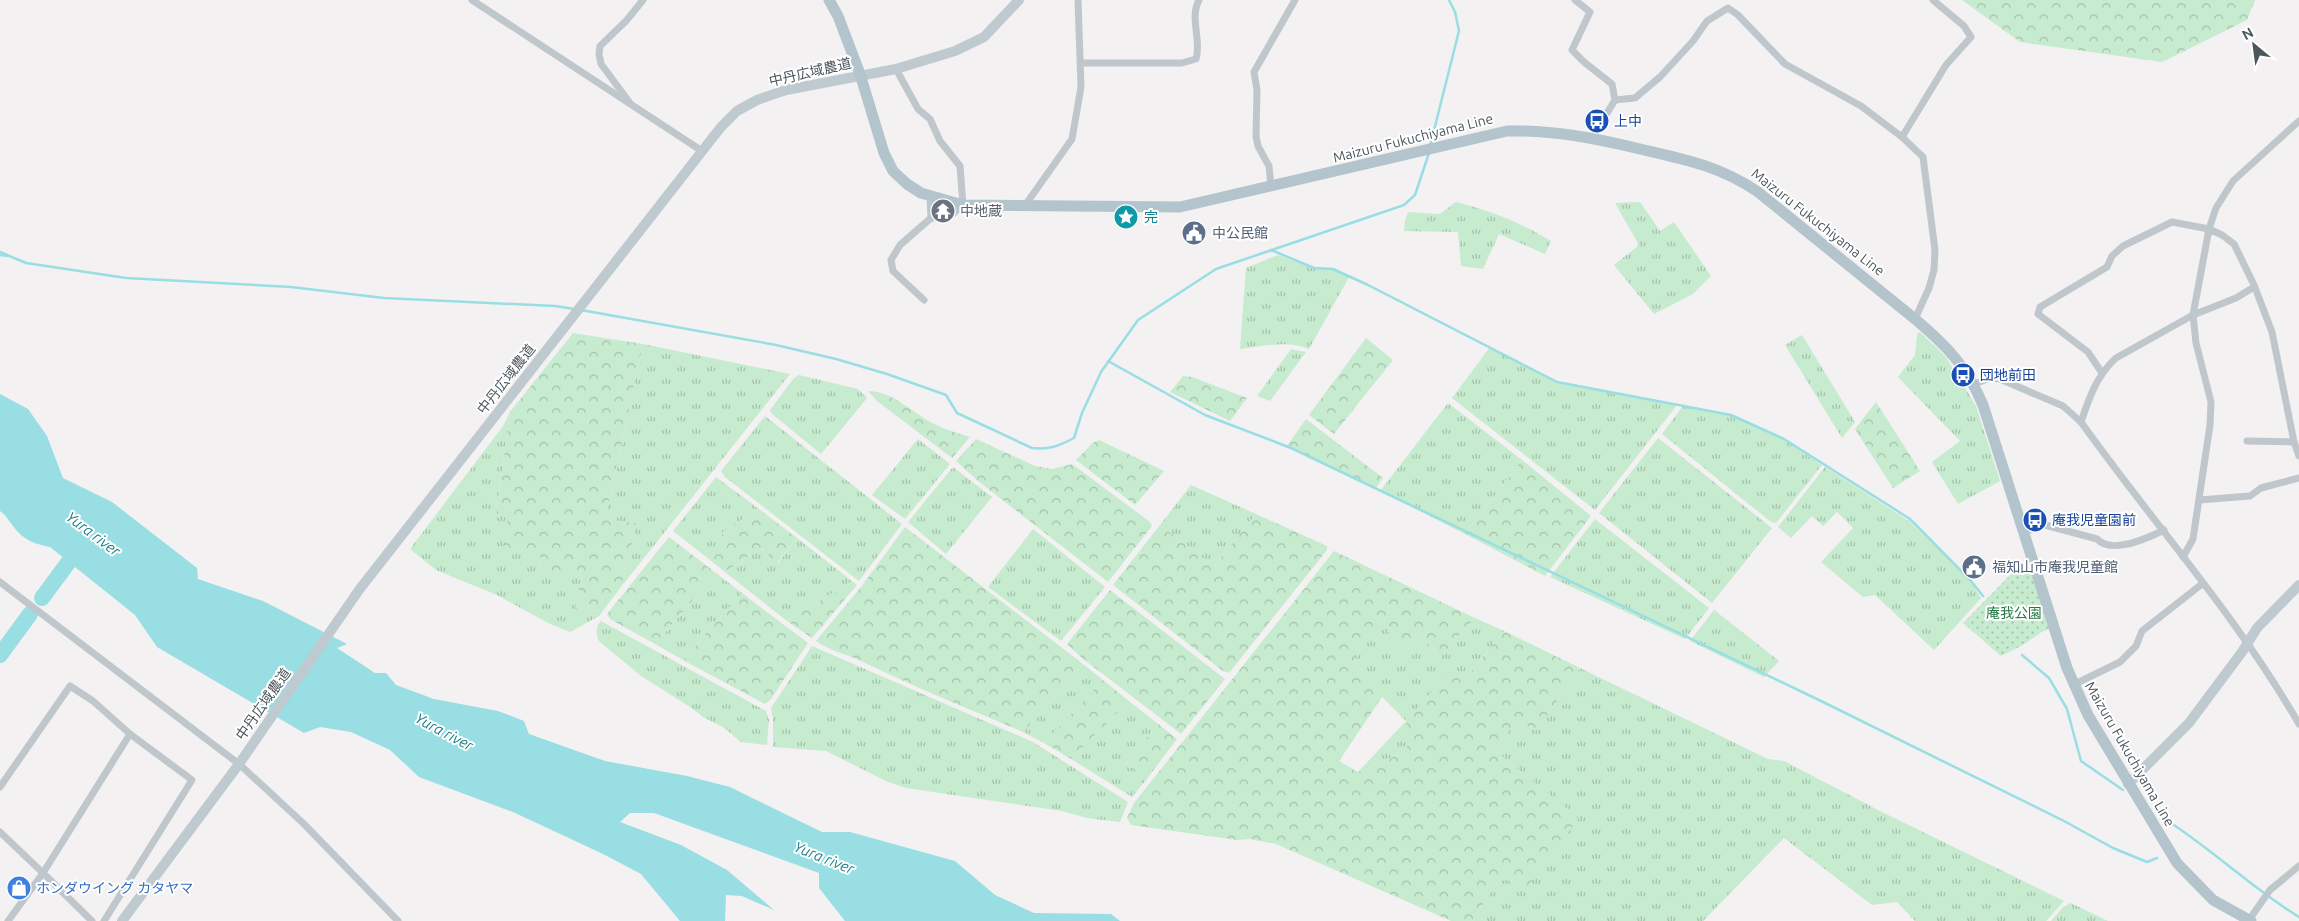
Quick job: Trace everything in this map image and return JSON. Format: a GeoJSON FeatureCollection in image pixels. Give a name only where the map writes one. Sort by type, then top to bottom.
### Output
{"type":"FeatureCollection","features":[{"type":"Feature","properties":{"kind":"main road","name":"Maizuru Fukuchiyama Line"},"geometry":{"type":"LineString","coordinates":[[829,0],[838,16],[860,74],[884,153],[894,171],[907,184],[930,197],[963,204],[1180,207],[1271,188],[1507,131],[1537,130],[1592,138],[1694,161],[1737,178],[1758,192],[1940,340],[1956,358],[1974,384],[2073,684],[2088,715],[2176,863],[2214,900],[2250,921]]}},
{"type":"Feature","properties":{"kind":"street"},"geometry":{"type":"LineString","coordinates":[[472,0],[634,108],[699,155]]}},
{"type":"Feature","properties":{"kind":"street"},"geometry":{"type":"LineString","coordinates":[[634,108],[601,64],[598,54],[600,46],[626,21],[643,0]]}},
{"type":"Feature","properties":{"kind":"street","name":"中丹広域農道"},"geometry":{"type":"LineString","coordinates":[[122,921],[239,764],[359,590],[699,155],[737,111],[757,100],[786,90],[860,74],[896,69],[955,51],[984,37],[1019,0]]}},
{"type":"Feature","properties":{"kind":"street"},"geometry":{"type":"LineString","coordinates":[[1026,204],[1072,139],[1078,111],[1081,63],[1078,0]]}},
{"type":"Feature","properties":{"kind":"street"},"geometry":{"type":"LineString","coordinates":[[1081,63],[1182,63],[1196,60],[1199,49],[1194,17],[1195,8],[1199,0]]}},
{"type":"Feature","properties":{"kind":"street"},"geometry":{"type":"LineString","coordinates":[[1271,188],[1269,166],[1258,146],[1256,136],[1257,90],[1254,72],[1295,0]]}},
{"type":"Feature","properties":{"kind":"street"},"geometry":{"type":"LineString","coordinates":[[1575,0],[1590,12],[1572,50],[1612,84],[1615,100],[1592,138]]}},
{"type":"Feature","properties":{"kind":"street"},"geometry":{"type":"LineString","coordinates":[[1902,137],[1946,65],[1971,37],[1964,26],[1933,0]]}},
{"type":"Feature","properties":{"kind":"street"},"geometry":{"type":"LineString","coordinates":[[1615,100],[1635,98],[1642,92],[1674,62],[1707,21],[1728,8],[1738,15],[1785,64],[1861,106],[1902,137],[1923,157],[1935,244],[1934,270],[1915,320]]}},
{"type":"Feature","properties":{"kind":"street"},"geometry":{"type":"LineString","coordinates":[[896,69],[918,110],[930,119],[940,141],[960,166],[963,204],[949,217],[931,218],[900,245],[891,260],[893,272],[924,300]]}},
{"type":"Feature","properties":{"kind":"street"},"geometry":{"type":"LineString","coordinates":[[2183,557],[2193,539],[2210,425],[2211,402],[2196,343],[2193,315],[2209,229],[2216,208],[2233,181],[2299,121]]}},
{"type":"Feature","properties":{"kind":"street"},"geometry":{"type":"LineString","coordinates":[[930,197],[931,218]]}},
{"type":"Feature","properties":{"kind":"street"},"geometry":{"type":"LineString","coordinates":[[2102,374],[2088,352],[2038,314],[2040,307],[2107,266],[2112,256],[2132,240],[2172,222],[2209,229],[2222,234],[2234,244],[2254,286],[2272,332],[2294,442],[2299,456]]}},
{"type":"Feature","properties":{"kind":"street"},"geometry":{"type":"LineString","coordinates":[[2081,422],[2092,390],[2102,374],[2116,358],[2193,315],[2236,298],[2254,286]]}},
{"type":"Feature","properties":{"kind":"street"},"geometry":{"type":"LineString","coordinates":[[1974,384],[1990,378],[2000,379],[2063,406],[2081,422],[2248,643],[2276,684],[2299,724]]}},
{"type":"Feature","properties":{"kind":"street"},"geometry":{"type":"LineString","coordinates":[[2247,441],[2294,442]]}},
{"type":"Feature","properties":{"kind":"street"},"geometry":{"type":"LineString","coordinates":[[2199,500],[2250,496],[2261,488],[2299,478]]}},
{"type":"Feature","properties":{"kind":"street"},"geometry":{"type":"LineString","coordinates":[[2023,532],[2045,525],[2111,546],[2132,543],[2164,530]]}},
{"type":"Feature","properties":{"kind":"street"},"geometry":{"type":"LineString","coordinates":[[0,582],[239,764],[304,824],[398,921]]}},
{"type":"Feature","properties":{"kind":"street"},"geometry":{"type":"LineString","coordinates":[[2073,684],[2120,662],[2136,646],[2142,631],[2202,584]]}},
{"type":"Feature","properties":{"kind":"street"},"geometry":{"type":"LineString","coordinates":[[2128,784],[2189,723],[2258,628],[2299,585]]}},
{"type":"Feature","properties":{"kind":"street"},"geometry":{"type":"LineString","coordinates":[[0,787],[70,686],[93,701],[130,734],[192,780],[104,921]]}},
{"type":"Feature","properties":{"kind":"street"},"geometry":{"type":"LineString","coordinates":[[8,921],[43,873],[130,734]]}},
{"type":"Feature","properties":{"kind":"street"},"geometry":{"type":"LineString","coordinates":[[0,832],[92,921]]}},
{"type":"Feature","properties":{"kind":"street"},"geometry":{"type":"LineString","coordinates":[[2250,921],[2270,890],[2299,866]]}},
{"type":"Feature","properties":{"kind":"green space"},"geometry":{"type":"Polygon","coordinates":[[[1962,0],[2255,0],[2247,20],[2162,62],[2020,42],[1962,0]]]}},
{"type":"Feature","properties":{"kind":"green space"},"geometry":{"type":"Polygon","coordinates":[[[1456,202],[1505,218],[1551,241],[1545,254],[1499,234],[1483,269],[1461,266],[1458,232],[1404,231],[1408,212],[1440,214],[1456,202]]]}},
{"type":"Feature","properties":{"kind":"green space"},"geometry":{"type":"Polygon","coordinates":[[[1640,202],[1660,231],[1674,222],[1711,276],[1693,294],[1654,314],[1614,265],[1639,245],[1615,203],[1640,202]]]}},
{"type":"Feature","properties":{"kind":"green space"},"geometry":{"type":"Polygon","coordinates":[[[1278,255],[1314,269],[1333,269],[1349,277],[1309,349],[1284,344],[1240,349],[1246,268],[1278,255]]]}},
{"type":"Feature","properties":{"kind":"green space"},"geometry":{"type":"Polygon","coordinates":[[[1920,332],[1946,357],[1976,406],[2000,481],[1958,504],[1932,462],[1960,441],[1898,377],[1915,355],[1917,334],[1920,332]]]}},
{"type":"Feature","properties":{"kind":"green space"},"geometry":{"type":"Polygon","coordinates":[[[573,333],[643,344],[605,520],[637,523],[621,587],[602,612],[576,608],[581,576],[539,570],[541,557],[504,552],[508,517],[496,515],[510,412],[573,333]]]}},
{"type":"Feature","properties":{"kind":"green space"},"geometry":{"type":"Polygon","coordinates":[[[1802,335],[1855,422],[1842,438],[1785,345],[1802,335]]]}},
{"type":"Feature","properties":{"kind":"green space"},"geometry":{"type":"Polygon","coordinates":[[[1366,338],[1393,360],[1334,434],[1309,415],[1366,338]]]}},
{"type":"Feature","properties":{"kind":"green space"},"geometry":{"type":"Polygon","coordinates":[[[643,344],[790,374],[621,587],[637,523],[605,520],[643,344]]]}},
{"type":"Feature","properties":{"kind":"green space"},"geometry":{"type":"Polygon","coordinates":[[[1490,347],[1557,383],[1677,405],[1595,510],[1452,398],[1490,347]]]}},
{"type":"Feature","properties":{"kind":"green space"},"geometry":{"type":"Polygon","coordinates":[[[1291,349],[1306,352],[1270,401],[1257,396],[1291,349]]]}},
{"type":"Feature","properties":{"kind":"green space"},"geometry":{"type":"Polygon","coordinates":[[[799,375],[858,389],[867,398],[821,454],[772,414],[770,410],[794,378],[799,375]]]}},
{"type":"Feature","properties":{"kind":"green space"},"geometry":{"type":"Polygon","coordinates":[[[1183,376],[1192,377],[1247,398],[1230,421],[1170,392],[1183,376]]]}},
{"type":"Feature","properties":{"kind":"green space"},"geometry":{"type":"Polygon","coordinates":[[[868,391],[885,394],[894,398],[932,423],[970,437],[952,458],[877,401],[868,391]]]}},
{"type":"Feature","properties":{"kind":"green space"},"geometry":{"type":"Polygon","coordinates":[[[1876,402],[1920,471],[1893,488],[1855,429],[1876,402]]]}},
{"type":"Feature","properties":{"kind":"green space"},"geometry":{"type":"Polygon","coordinates":[[[1448,403],[1522,460],[1465,534],[1380,491],[1448,403]]]}},
{"type":"Feature","properties":{"kind":"green space"},"geometry":{"type":"Polygon","coordinates":[[[1683,406],[1721,413],[1745,420],[1779,437],[1822,465],[1776,523],[1771,522],[1662,434],[1683,406]]]}},
{"type":"Feature","properties":{"kind":"green space"},"geometry":{"type":"Polygon","coordinates":[[[510,412],[496,515],[509,517],[541,557],[539,570],[581,576],[576,608],[602,612],[599,616],[570,632],[548,623],[497,595],[436,570],[410,549],[503,426],[510,412]]]}},
{"type":"Feature","properties":{"kind":"green space"},"geometry":{"type":"Polygon","coordinates":[[[765,416],[902,524],[859,581],[725,477],[721,471],[765,416]]]}},
{"type":"Feature","properties":{"kind":"green space"},"geometry":{"type":"Polygon","coordinates":[[[1306,419],[1383,478],[1375,489],[1287,446],[1306,419]]]}},
{"type":"Feature","properties":{"kind":"green space"},"geometry":{"type":"Polygon","coordinates":[[[1658,438],[1772,528],[1712,603],[1599,513],[1658,438]]]}},
{"type":"Feature","properties":{"kind":"green space"},"geometry":{"type":"Polygon","coordinates":[[[918,439],[950,464],[905,519],[872,495],[918,439]]]}},
{"type":"Feature","properties":{"kind":"green space"},"geometry":{"type":"Polygon","coordinates":[[[976,439],[1035,466],[1052,469],[1072,464],[1150,522],[1152,526],[1108,582],[978,481],[956,461],[976,439]]]}},
{"type":"Feature","properties":{"kind":"green space"},"geometry":{"type":"Polygon","coordinates":[[[1099,440],[1164,471],[1135,505],[1076,460],[1093,443],[1099,440]]]}},
{"type":"Feature","properties":{"kind":"green space"},"geometry":{"type":"Polygon","coordinates":[[[1522,460],[1591,516],[1545,576],[1465,534],[1522,460]]]}},
{"type":"Feature","properties":{"kind":"green space"},"geometry":{"type":"Polygon","coordinates":[[[953,467],[992,497],[946,554],[908,522],[953,467]]]}},
{"type":"Feature","properties":{"kind":"green space"},"geometry":{"type":"Polygon","coordinates":[[[1825,467],[1909,521],[1971,581],[1981,598],[1934,650],[1875,595],[1863,597],[1821,562],[1853,528],[1837,512],[1823,526],[1812,516],[1791,538],[1778,527],[1825,467]]]}},
{"type":"Feature","properties":{"kind":"green space"},"geometry":{"type":"Polygon","coordinates":[[[716,477],[759,509],[724,531],[710,560],[673,531],[716,477]]]}},
{"type":"Feature","properties":{"kind":"green space"},"geometry":{"type":"Polygon","coordinates":[[[1191,485],[1256,514],[1214,566],[1160,525],[1191,485]]]}},
{"type":"Feature","properties":{"kind":"green space"},"geometry":{"type":"Polygon","coordinates":[[[759,509],[797,538],[777,563],[761,548],[725,572],[710,560],[724,531],[759,509]]]}},
{"type":"Feature","properties":{"kind":"green space"},"geometry":{"type":"Polygon","coordinates":[[[1256,514],[1327,546],[1327,550],[1229,673],[1223,671],[1113,585],[1160,525],[1214,566],[1256,514]]]}},
{"type":"Feature","properties":{"kind":"green space"},"geometry":{"type":"Polygon","coordinates":[[[1595,519],[1709,608],[1685,639],[1550,577],[1595,519]]]}},
{"type":"Feature","properties":{"kind":"green space"},"geometry":{"type":"Polygon","coordinates":[[[905,527],[1083,664],[1023,732],[832,650],[816,641],[861,587],[905,527]]]}},
{"type":"Feature","properties":{"kind":"green space"},"geometry":{"type":"Polygon","coordinates":[[[1033,529],[1105,587],[1061,641],[988,587],[1033,529]]]}},
{"type":"Feature","properties":{"kind":"green space"},"geometry":{"type":"Polygon","coordinates":[[[669,537],[716,573],[655,644],[610,619],[607,614],[669,537]]]}},
{"type":"Feature","properties":{"kind":"green space"},"geometry":{"type":"Polygon","coordinates":[[[797,538],[852,581],[787,621],[725,572],[761,548],[778,563],[797,538]]]}},
{"type":"Feature","properties":{"kind":"green space"},"geometry":{"type":"Polygon","coordinates":[[[1334,551],[1475,618],[1440,657],[1418,633],[1401,651],[1378,616],[1354,661],[1382,697],[1339,761],[1358,772],[1397,755],[1412,742],[1406,721],[1441,681],[1470,673],[1504,631],[1580,668],[1537,730],[1517,722],[1493,749],[1579,818],[1529,885],[1499,880],[1472,921],[1451,921],[1276,844],[1250,839],[1237,840],[1131,825],[1127,818],[1134,803],[1334,551]]]}},
{"type":"Feature","properties":{"kind":"green space","name":"庵我公園"},"geometry":{"type":"Polygon","coordinates":[[[2027,558],[2052,629],[2043,631],[2023,645],[2001,656],[1963,623],[2027,558]]]}},
{"type":"Feature","properties":{"kind":"green space"},"geometry":{"type":"Polygon","coordinates":[[[716,573],[742,593],[683,660],[655,644],[716,573]]]}},
{"type":"Feature","properties":{"kind":"green space"},"geometry":{"type":"Polygon","coordinates":[[[852,581],[857,585],[812,638],[787,621],[852,581]]]}},
{"type":"Feature","properties":{"kind":"green space"},"geometry":{"type":"Polygon","coordinates":[[[1110,590],[1225,679],[1181,734],[1082,658],[1067,644],[1110,590]]]}},
{"type":"Feature","properties":{"kind":"green space"},"geometry":{"type":"Polygon","coordinates":[[[742,593],[808,643],[771,699],[765,704],[683,660],[742,593]]]}},
{"type":"Feature","properties":{"kind":"green space"},"geometry":{"type":"Polygon","coordinates":[[[1714,610],[1779,661],[1764,677],[1690,641],[1714,610]]]}},
{"type":"Feature","properties":{"kind":"green space"},"geometry":{"type":"Polygon","coordinates":[[[1378,615],[1401,651],[1418,633],[1440,657],[1475,618],[1504,631],[1470,673],[1441,681],[1407,721],[1412,742],[1397,755],[1358,772],[1406,721],[1382,697],[1354,661],[1378,615]]]}},
{"type":"Feature","properties":{"kind":"green space"},"geometry":{"type":"Polygon","coordinates":[[[601,621],[766,711],[769,720],[767,745],[741,742],[723,727],[703,717],[641,676],[599,641],[597,631],[601,621]]]}},
{"type":"Feature","properties":{"kind":"green space"},"geometry":{"type":"Polygon","coordinates":[[[812,646],[1033,742],[1128,802],[1120,822],[1087,818],[1062,811],[906,788],[888,782],[826,751],[773,747],[771,708],[812,646]]]}},
{"type":"Feature","properties":{"kind":"green space"},"geometry":{"type":"Polygon","coordinates":[[[1083,664],[1103,680],[1044,743],[1023,732],[1083,664]]]}},
{"type":"Feature","properties":{"kind":"green space"},"geometry":{"type":"Polygon","coordinates":[[[1580,668],[1768,759],[1784,761],[1880,811],[2064,901],[2046,921],[1915,921],[1897,902],[1872,905],[1784,838],[1703,921],[1472,921],[1499,880],[1578,818],[1493,749],[1517,722],[1537,730],[1580,668]]]}},
{"type":"Feature","properties":{"kind":"green space"},"geometry":{"type":"Polygon","coordinates":[[[1103,680],[1129,701],[1071,759],[1044,743],[1103,680]]]}},
{"type":"Feature","properties":{"kind":"green space"},"geometry":{"type":"Polygon","coordinates":[[[1129,701],[1158,724],[1125,764],[1146,780],[1132,797],[1071,759],[1129,701]]]}},
{"type":"Feature","properties":{"kind":"green space"},"geometry":{"type":"Polygon","coordinates":[[[1158,724],[1177,739],[1146,780],[1125,764],[1158,724]]]}},
{"type":"Feature","properties":{"kind":"green space"},"geometry":{"type":"Polygon","coordinates":[[[2071,903],[2108,921],[2051,921],[2063,907],[2071,903]]]}},
{"type":"Feature","properties":{"kind":"water","name":"Yura river"},"geometry":{"type":"Polygon","coordinates":[[[0,394],[28,409],[47,436],[63,478],[112,502],[197,568],[198,579],[263,601],[347,644],[337,648],[375,673],[386,673],[396,685],[434,699],[498,711],[524,721],[529,734],[605,761],[687,776],[730,787],[822,832],[850,832],[955,861],[995,895],[1034,913],[1111,914],[1120,921],[845,921],[819,888],[819,873],[654,813],[630,813],[620,822],[681,845],[727,870],[774,910],[742,896],[726,895],[725,921],[680,921],[641,874],[603,854],[513,812],[419,777],[390,750],[351,732],[320,727],[304,733],[157,647],[135,615],[50,547],[33,542],[21,535],[0,511],[0,394]]]}},
{"type":"Feature","properties":{"kind":"waterway"},"geometry":{"type":"LineString","coordinates":[[1430,146],[1459,31],[1455,12],[1449,0]]}},
{"type":"Feature","properties":{"kind":"waterway"},"geometry":{"type":"LineString","coordinates":[[581,310],[776,345],[836,359],[887,374],[946,395],[957,413],[1032,448],[1049,448],[1074,438],[1082,413],[1101,372],[1138,320],[1216,269],[1404,205],[1415,195],[1429,153]]}},
{"type":"Feature","properties":{"kind":"waterway"},"geometry":{"type":"LineString","coordinates":[[1271,250],[1314,268],[1333,269],[1368,285],[1557,382],[1731,415],[1784,439],[1910,519],[1971,581],[1983,596]]}},
{"type":"Feature","properties":{"kind":"waterway"},"geometry":{"type":"LineString","coordinates":[[0,252],[26,263],[126,278],[291,287],[384,298],[555,306],[574,309]]}},
{"type":"Feature","properties":{"kind":"waterway"},"geometry":{"type":"LineString","coordinates":[[0,255],[8,256]]}},
{"type":"Feature","properties":{"kind":"waterway"},"geometry":{"type":"LineString","coordinates":[[1108,361],[1205,415],[1291,448],[1819,700],[2064,821],[2113,848],[2147,862],[2157,858]]}},
{"type":"Feature","properties":{"kind":"waterway","name":"Yura river"},"geometry":{"type":"LineString","coordinates":[[42,598],[82,544]]}},
{"type":"Feature","properties":{"kind":"waterway"},"geometry":{"type":"LineString","coordinates":[[0,655],[30,614]]}},
{"type":"Feature","properties":{"kind":"waterway"},"geometry":{"type":"LineString","coordinates":[[2022,655],[2049,678],[2067,709],[2081,761],[2123,790]]}},
{"type":"Feature","properties":{"kind":"waterway"},"geometry":{"type":"LineString","coordinates":[[2160,816],[2196,840],[2264,893],[2299,917]]}},
{"type":"Feature","properties":{"kind":"place","name":"上中"},"geometry":{"type":"Point","coordinates":[1597,121]}},
{"type":"Feature","properties":{"kind":"place","name":"中地蔵"},"geometry":{"type":"Point","coordinates":[943,211]}},
{"type":"Feature","properties":{"kind":"place","name":"完"},"geometry":{"type":"Point","coordinates":[1126,217]}},
{"type":"Feature","properties":{"kind":"place","name":"中公民館"},"geometry":{"type":"Point","coordinates":[1194,233]}},
{"type":"Feature","properties":{"kind":"place","name":"団地前田"},"geometry":{"type":"Point","coordinates":[1963,375]}},
{"type":"Feature","properties":{"kind":"place","name":"庵我児童園前"},"geometry":{"type":"Point","coordinates":[2035,520]}},
{"type":"Feature","properties":{"kind":"place","name":"福知山市庵我児童館"},"geometry":{"type":"Point","coordinates":[1974,567]}},
{"type":"Feature","properties":{"kind":"place","name":"ホンダウイング カタヤマ"},"geometry":{"type":"Point","coordinates":[19,888]}}]}
